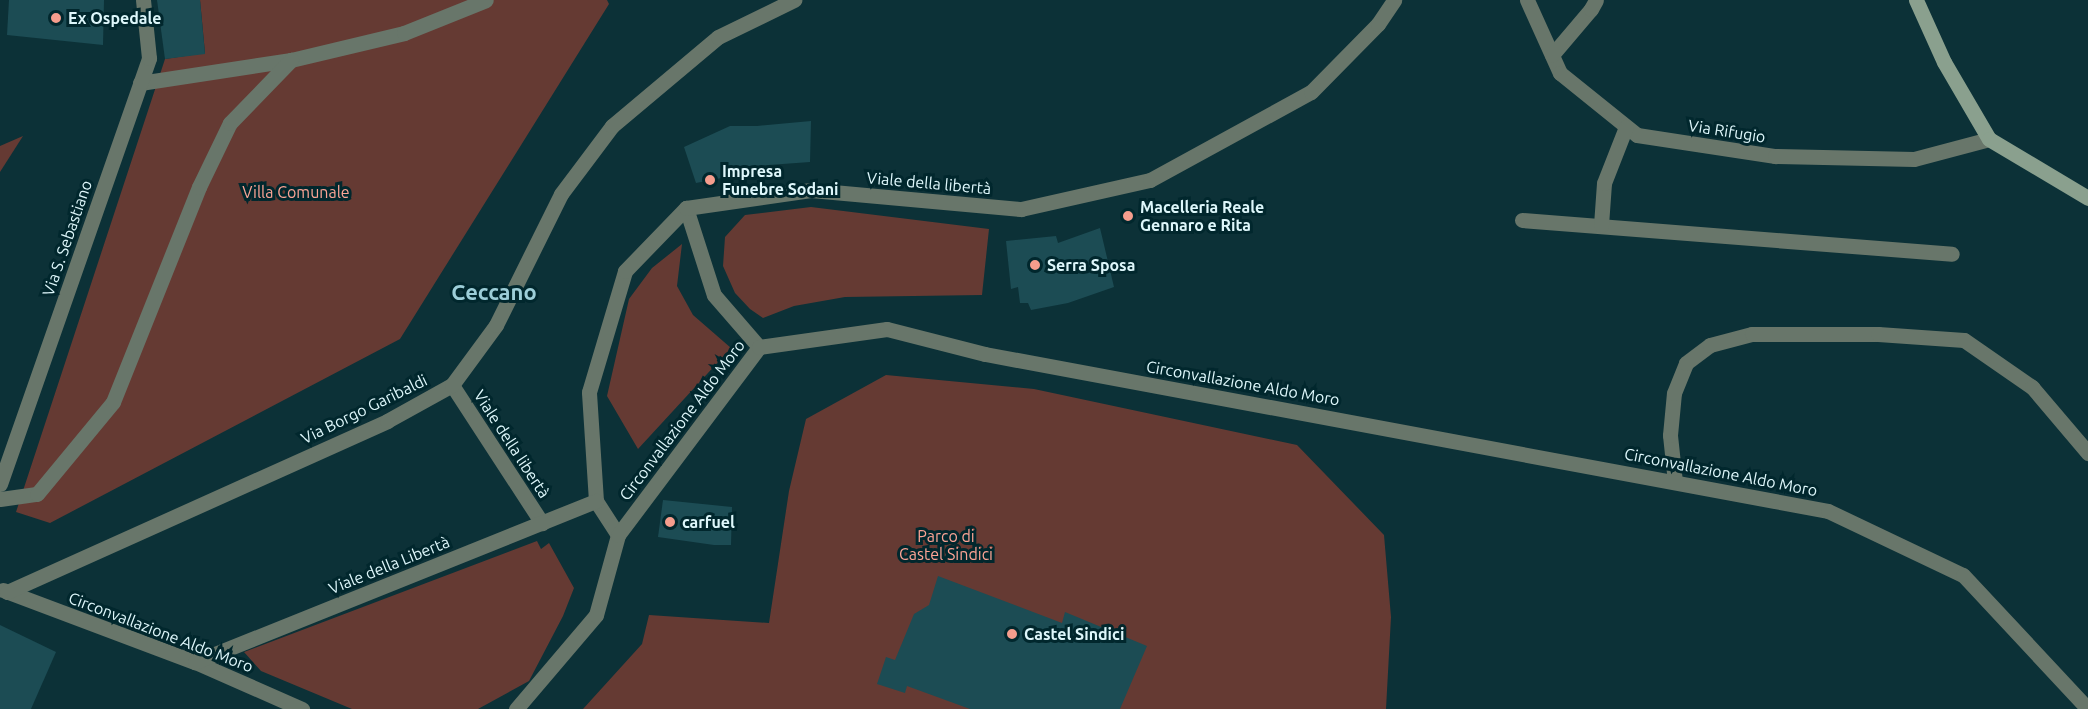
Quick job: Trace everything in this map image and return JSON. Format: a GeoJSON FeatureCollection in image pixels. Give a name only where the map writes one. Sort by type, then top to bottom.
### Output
{"type":"FeatureCollection","features":[{"type":"Feature","properties":{"kind":"main road"},"geometry":{"type":"LineString","coordinates":[[1916,0],[1944,62],[1989,139],[2088,198]]}},
{"type":"Feature","properties":{"kind":"street","name":"Via S. Sebastiano"},"geometry":{"type":"LineString","coordinates":[[0,484],[149,58],[143,0]]}},
{"type":"Feature","properties":{"kind":"street"},"geometry":{"type":"LineString","coordinates":[[140,83],[291,60],[404,33],[486,0]]}},
{"type":"Feature","properties":{"kind":"street","name":"Via Borgo Garibaldi"},"geometry":{"type":"LineString","coordinates":[[3,590],[387,422],[452,385],[496,325],[561,194],[612,126],[718,37],[794,0]]}},
{"type":"Feature","properties":{"kind":"street","name":"Viale della libertà"},"geometry":{"type":"LineString","coordinates":[[686,208],[811,190],[1021,209],[1150,180],[1311,92],[1378,24],[1394,0]]}},
{"type":"Feature","properties":{"kind":"street","name":"Via Rifugio"},"geometry":{"type":"LineString","coordinates":[[1527,0],[1560,73],[1636,135],[1775,156],[1914,159],[1989,139]]}},
{"type":"Feature","properties":{"kind":"street"},"geometry":{"type":"LineString","coordinates":[[1552,55],[1596,0]]}},
{"type":"Feature","properties":{"kind":"street"},"geometry":{"type":"LineString","coordinates":[[0,499],[37,494],[113,402],[199,187],[230,123],[291,60]]}},
{"type":"Feature","properties":{"kind":"street"},"geometry":{"type":"LineString","coordinates":[[1601,225],[1604,183],[1626,127]]}},
{"type":"Feature","properties":{"kind":"street"},"geometry":{"type":"LineString","coordinates":[[618,535],[596,501],[589,392],[625,271],[686,208],[714,295],[759,347]]}},
{"type":"Feature","properties":{"kind":"street"},"geometry":{"type":"LineString","coordinates":[[1522,220],[1952,254]]}},
{"type":"Feature","properties":{"kind":"street","name":"Circonvallazione Aldo Moro"},"geometry":{"type":"LineString","coordinates":[[516,709],[596,615],[618,535],[759,347],[887,329],[985,354],[1828,511],[1963,575],[2088,709]]}},
{"type":"Feature","properties":{"kind":"street"},"geometry":{"type":"LineString","coordinates":[[1675,482],[1670,435],[1674,393],[1686,363],[1710,345],[1752,334],[1878,334],[1964,340],[2032,387],[2088,453]]}},
{"type":"Feature","properties":{"kind":"street","name":"Viale della libertà"},"geometry":{"type":"LineString","coordinates":[[452,385],[542,523]]}},
{"type":"Feature","properties":{"kind":"street","name":"Viale della Libertà"},"geometry":{"type":"LineString","coordinates":[[195,663],[596,501]]}},
{"type":"Feature","properties":{"kind":"street","name":"Circonvallazione Aldo Moro"},"geometry":{"type":"LineString","coordinates":[[3,590],[195,663],[302,709]]}},
{"type":"Feature","properties":{"kind":"green space","name":"Villa Comunale"},"geometry":{"type":"Polygon","coordinates":[[[200,0],[607,0],[609,4],[400,339],[50,523],[16,512],[165,59],[205,53],[200,0]]]}},
{"type":"Feature","properties":{"kind":"green space"},"geometry":{"type":"Polygon","coordinates":[[[23,136],[0,172],[0,146],[23,136]]]}},
{"type":"Feature","properties":{"kind":"green space"},"geometry":{"type":"Polygon","coordinates":[[[811,207],[989,229],[982,295],[845,297],[794,306],[763,318],[750,309],[735,293],[723,266],[725,237],[745,215],[811,207]]]}},
{"type":"Feature","properties":{"kind":"green space"},"geometry":{"type":"Polygon","coordinates":[[[682,244],[677,286],[693,315],[731,348],[638,449],[607,396],[629,299],[652,268],[682,244]]]}},
{"type":"Feature","properties":{"kind":"green space","name":"Parco di Castel Sindici"},"geometry":{"type":"Polygon","coordinates":[[[886,375],[1034,389],[1297,445],[1384,535],[1391,617],[1386,709],[583,709],[642,644],[649,615],[769,623],[789,491],[806,419],[886,375]]]}},
{"type":"Feature","properties":{"kind":"green space"},"geometry":{"type":"Polygon","coordinates":[[[537,541],[541,549],[549,543],[574,588],[563,616],[529,681],[478,709],[352,709],[261,671],[244,652],[537,541]]]}},
{"type":"Feature","properties":{"kind":"building","name":"Ex Ospedale"},"geometry":{"type":"Polygon","coordinates":[[[9,0],[104,0],[103,45],[7,35],[9,0]]]}},
{"type":"Feature","properties":{"kind":"building"},"geometry":{"type":"Polygon","coordinates":[[[157,0],[200,0],[205,54],[165,59],[157,0]]]}},
{"type":"Feature","properties":{"kind":"building"},"geometry":{"type":"Polygon","coordinates":[[[811,121],[810,162],[757,166],[757,171],[696,183],[684,147],[730,126],[811,121]]]}},
{"type":"Feature","properties":{"kind":"building"},"geometry":{"type":"Polygon","coordinates":[[[1100,228],[1114,287],[1068,303],[1031,310],[1028,303],[1020,303],[1018,287],[1011,289],[1006,241],[1056,236],[1058,243],[1100,228]]]}},
{"type":"Feature","properties":{"kind":"building"},"geometry":{"type":"Polygon","coordinates":[[[663,500],[732,507],[731,545],[714,545],[658,537],[663,500]]]}},
{"type":"Feature","properties":{"kind":"building","name":"Castel Sindici"},"geometry":{"type":"Polygon","coordinates":[[[938,576],[1062,623],[1065,612],[1147,646],[1120,709],[970,709],[907,686],[905,693],[877,684],[886,657],[895,660],[914,614],[929,605],[938,576]]]}},
{"type":"Feature","properties":{"kind":"building"},"geometry":{"type":"Polygon","coordinates":[[[0,625],[56,652],[31,709],[0,709],[0,625]]]}},
{"type":"Feature","properties":{"kind":"place","name":"Ex Ospedale"},"geometry":{"type":"Point","coordinates":[56,18]}},
{"type":"Feature","properties":{"kind":"place","name":"Impresa Funebre Sodani"},"geometry":{"type":"Point","coordinates":[710,180]}},
{"type":"Feature","properties":{"kind":"place","name":"Macelleria Reale Gennaro e Rita"},"geometry":{"type":"Point","coordinates":[1128,216]}},
{"type":"Feature","properties":{"kind":"place","name":"Serra Sposa"},"geometry":{"type":"Point","coordinates":[1035,265]}},
{"type":"Feature","properties":{"kind":"place","name":"carfuel"},"geometry":{"type":"Point","coordinates":[670,522]}},
{"type":"Feature","properties":{"kind":"place","name":"Castel Sindici"},"geometry":{"type":"Point","coordinates":[1012,634]}},
{"type":"Feature","properties":{"kind":"district","name":"Ceccano"},"geometry":{"type":"Point","coordinates":[494,292]}}]}
